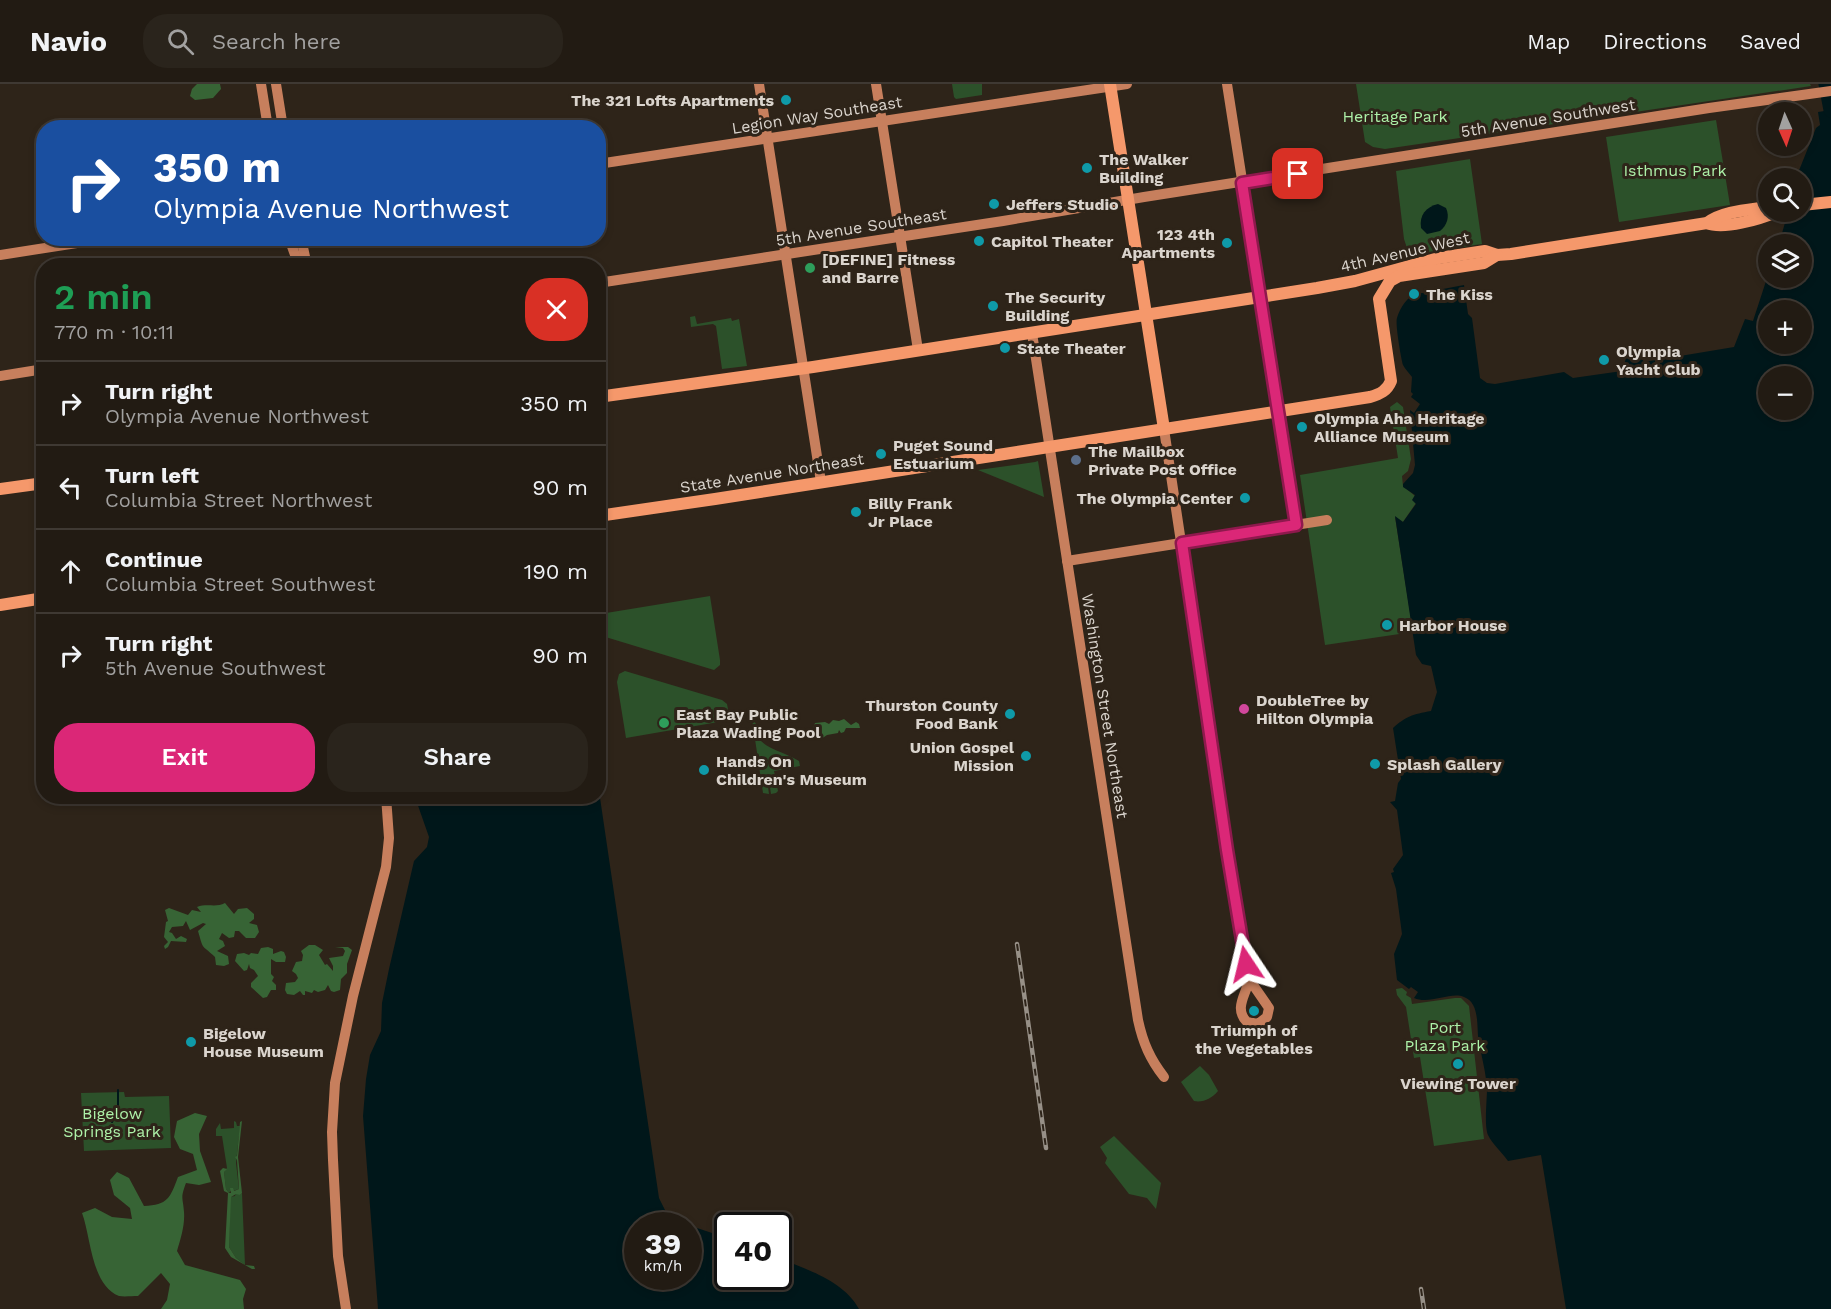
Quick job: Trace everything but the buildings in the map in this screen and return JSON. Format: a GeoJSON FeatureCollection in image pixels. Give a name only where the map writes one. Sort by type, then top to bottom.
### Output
{"type":"FeatureCollection","features":[{"type":"Feature","properties":{"kind":"main road"},"geometry":{"type":"LineString","coordinates":[[1110,85],[1164,429]]}},
{"type":"Feature","properties":{"kind":"main road"},"geometry":{"type":"LineString","coordinates":[[1812,204],[1831,201]]}},
{"type":"Feature","properties":{"kind":"main road","name":"4th Avenue West"},"geometry":{"type":"LineString","coordinates":[[606,396],[803,368],[1260,297],[1355,281],[1439,258],[1485,251],[1497,255],[1707,223],[1714,227],[1724,226],[1758,215]]}},
{"type":"Feature","properties":{"kind":"main road"},"geometry":{"type":"LineString","coordinates":[[1355,281],[1367,283],[1379,299],[1390,281],[1400,276],[1484,263],[1497,255]]}},
{"type":"Feature","properties":{"kind":"main road","name":"State Avenue Northeast"},"geometry":{"type":"LineString","coordinates":[[606,515],[1370,397],[1381,393],[1391,381],[1379,299]]}},
{"type":"Feature","properties":{"kind":"main road"},"geometry":{"type":"LineString","coordinates":[[0,489],[36,484]]}},
{"type":"Feature","properties":{"kind":"main road"},"geometry":{"type":"LineString","coordinates":[[0,605],[36,599]]}},
{"type":"Feature","properties":{"kind":"street"},"geometry":{"type":"LineString","coordinates":[[261,84],[267,120]]}},
{"type":"Feature","properties":{"kind":"street"},"geometry":{"type":"LineString","coordinates":[[276,84],[282,120]]}},
{"type":"Feature","properties":{"kind":"street"},"geometry":{"type":"LineString","coordinates":[[759,84],[821,482]]}},
{"type":"Feature","properties":{"kind":"street"},"geometry":{"type":"LineString","coordinates":[[876,84],[918,350]]}},
{"type":"Feature","properties":{"kind":"street","name":"Legion Way Southeast"},"geometry":{"type":"LineString","coordinates":[[606,164],[1127,84]]}},
{"type":"Feature","properties":{"kind":"street"},"geometry":{"type":"LineString","coordinates":[[1227,84],[1296,525]]}},
{"type":"Feature","properties":{"kind":"street","name":"5th Avenue Southwest"},"geometry":{"type":"LineString","coordinates":[[1129,200],[1709,108],[1831,91]]}},
{"type":"Feature","properties":{"kind":"street","name":"5th Avenue Southeast"},"geometry":{"type":"LineString","coordinates":[[606,282],[1129,200]]}},
{"type":"Feature","properties":{"kind":"street"},"geometry":{"type":"LineString","coordinates":[[0,255],[58,246]]}},
{"type":"Feature","properties":{"kind":"street","name":"Washington Street Northeast"},"geometry":{"type":"LineString","coordinates":[[1032,333],[1138,1020],[1148,1054],[1164,1077]]}},
{"type":"Feature","properties":{"kind":"street"},"geometry":{"type":"LineString","coordinates":[[0,376],[36,370]]}},
{"type":"Feature","properties":{"kind":"street"},"geometry":{"type":"LineString","coordinates":[[1164,429],[1231,880],[1249,979],[1269,1008],[1268,1017],[1262,1023],[1254,1025],[1246,1022],[1240,1013],[1249,979]]}},
{"type":"Feature","properties":{"kind":"street"},"geometry":{"type":"LineString","coordinates":[[1067,561],[1327,520]]}},
{"type":"Feature","properties":{"kind":"street"},"geometry":{"type":"LineString","coordinates":[[346,1309],[338,1256],[332,1108],[339,1055],[386,867],[389,838],[387,804]]}},
{"type":"Feature","properties":{"kind":"street"},"geometry":{"type":"LineString","coordinates":[[1241,1005],[1250,997],[1261,998]]}},
{"type":"Feature","properties":{"kind":"green space"},"geometry":{"type":"Polygon","coordinates":[[[197,84],[220,84],[221,89],[213,98],[195,100],[190,96],[197,84]]]}},
{"type":"Feature","properties":{"kind":"green space"},"geometry":{"type":"Polygon","coordinates":[[[952,84],[982,84],[982,95],[956,99],[952,84]]]}},
{"type":"Feature","properties":{"kind":"green space","name":"Heritage Park"},"geometry":{"type":"Polygon","coordinates":[[[1356,84],[1810,84],[1811,86],[1385,149],[1373,147],[1365,142],[1356,84]]]}},
{"type":"Feature","properties":{"kind":"green space","name":"Isthmus Park"},"geometry":{"type":"Polygon","coordinates":[[[1716,120],[1730,205],[1619,222],[1606,137],[1716,120]]]}},
{"type":"Feature","properties":{"kind":"green space","name":"Heritage Park"},"geometry":{"type":"Polygon","coordinates":[[[1470,159],[1482,244],[1410,257],[1404,239],[1396,171],[1470,159]]]}},
{"type":"Feature","properties":{"kind":"green space"},"geometry":{"type":"Polygon","coordinates":[[[695,316],[697,324],[731,318],[732,321],[739,319],[747,366],[722,369],[716,326],[713,324],[691,327],[690,317],[695,316]]]}},
{"type":"Feature","properties":{"kind":"green space"},"geometry":{"type":"Polygon","coordinates":[[[1397,402],[1403,407],[1411,459],[1408,471],[1402,476],[1403,486],[1415,496],[1416,503],[1403,522],[1395,517],[1413,632],[1325,645],[1300,475],[1398,458],[1390,407],[1397,402]]]}},
{"type":"Feature","properties":{"kind":"green space"},"geometry":{"type":"Polygon","coordinates":[[[1038,461],[1044,497],[978,470],[1035,462],[1038,461]]]}},
{"type":"Feature","properties":{"kind":"green space"},"geometry":{"type":"Polygon","coordinates":[[[710,596],[720,665],[714,670],[606,637],[606,613],[710,596]]]}},
{"type":"Feature","properties":{"kind":"green space"},"geometry":{"type":"Polygon","coordinates":[[[625,671],[722,700],[727,704],[730,720],[626,738],[617,682],[619,674],[625,671]]]}},
{"type":"Feature","properties":{"kind":"green space"},"geometry":{"type":"Polygon","coordinates":[[[752,719],[756,724],[761,741],[799,761],[800,766],[774,771],[778,791],[776,793],[771,794],[767,780],[769,794],[763,793],[752,719]]]}},
{"type":"Feature","properties":{"kind":"green space"},"geometry":{"type":"Polygon","coordinates":[[[844,719],[851,725],[856,722],[860,728],[846,728],[844,732],[841,733],[839,730],[838,733],[821,739],[813,733],[815,723],[829,724],[833,720],[844,719]]]}},
{"type":"Feature","properties":{"kind":"green space"},"geometry":{"type":"Polygon","coordinates":[[[225,903],[234,914],[238,909],[247,908],[254,914],[254,919],[249,923],[257,925],[259,932],[255,938],[246,938],[239,931],[235,931],[234,937],[229,938],[222,933],[219,939],[225,946],[217,951],[228,956],[229,964],[216,965],[215,957],[203,946],[198,931],[206,924],[203,923],[190,930],[186,921],[183,926],[172,927],[169,932],[176,939],[181,936],[187,939],[186,942],[171,941],[165,949],[164,946],[168,942],[164,937],[168,921],[165,910],[169,908],[188,915],[192,910],[201,912],[197,907],[225,903]]]}},
{"type":"Feature","properties":{"kind":"green space"},"geometry":{"type":"Polygon","coordinates":[[[309,945],[315,945],[323,950],[319,955],[325,965],[327,964],[333,971],[329,958],[343,956],[345,951],[343,948],[335,947],[348,947],[352,950],[347,964],[347,973],[341,979],[340,990],[331,991],[328,985],[325,990],[318,992],[305,991],[305,995],[300,991],[294,995],[287,994],[286,983],[295,982],[298,978],[292,971],[296,962],[302,961],[301,951],[309,945]]]}},
{"type":"Feature","properties":{"kind":"green space"},"geometry":{"type":"Polygon","coordinates":[[[261,948],[273,949],[273,954],[281,951],[286,957],[285,962],[276,962],[271,959],[271,974],[274,977],[272,981],[276,985],[276,990],[271,990],[267,997],[263,998],[251,987],[251,983],[258,976],[254,970],[249,964],[247,970],[244,971],[235,961],[237,954],[258,954],[261,948]]]}},
{"type":"Feature","properties":{"kind":"green space","name":"Port Plaza Park"},"geometry":{"type":"Polygon","coordinates":[[[1402,988],[1411,998],[1412,1004],[1461,998],[1469,1006],[1484,1139],[1434,1146],[1420,1057],[1414,1058],[1406,1007],[1397,995],[1396,989],[1402,988]]]}},
{"type":"Feature","properties":{"kind":"green space"},"geometry":{"type":"Polygon","coordinates":[[[1200,1066],[1209,1075],[1218,1091],[1207,1099],[1194,1101],[1181,1082],[1200,1066]]]}},
{"type":"Feature","properties":{"kind":"green space","name":"Bigelow Springs Park"},"geometry":{"type":"Polygon","coordinates":[[[124,1092],[125,1097],[169,1096],[171,1148],[84,1151],[81,1093],[124,1092]]]}},
{"type":"Feature","properties":{"kind":"green space"},"geometry":{"type":"Polygon","coordinates":[[[195,1113],[207,1116],[199,1134],[200,1151],[211,1182],[199,1185],[186,1183],[182,1195],[183,1227],[177,1251],[185,1265],[240,1280],[246,1289],[243,1299],[244,1309],[161,1309],[167,1300],[170,1284],[161,1273],[138,1296],[119,1296],[103,1282],[93,1259],[82,1213],[95,1208],[112,1217],[132,1219],[130,1208],[114,1195],[110,1180],[117,1172],[129,1178],[144,1206],[158,1204],[167,1199],[178,1177],[197,1170],[193,1154],[180,1149],[174,1137],[177,1121],[195,1113]]]}},
{"type":"Feature","properties":{"kind":"green space"},"geometry":{"type":"Polygon","coordinates":[[[234,1121],[237,1126],[240,1126],[236,1163],[239,1189],[233,1191],[233,1188],[229,1193],[226,1189],[224,1172],[227,1168],[222,1136],[216,1136],[216,1129],[220,1123],[221,1129],[234,1128],[234,1121]]]}},
{"type":"Feature","properties":{"kind":"green space"},"geometry":{"type":"Polygon","coordinates":[[[242,1121],[238,1157],[242,1193],[231,1197],[229,1247],[236,1258],[245,1265],[231,1257],[225,1248],[228,1193],[224,1191],[220,1171],[223,1168],[227,1169],[224,1172],[226,1189],[229,1193],[231,1193],[230,1188],[234,1191],[239,1189],[235,1157],[242,1121]]]}},
{"type":"Feature","properties":{"kind":"green space"},"geometry":{"type":"Polygon","coordinates":[[[1114,1136],[1161,1183],[1156,1209],[1147,1198],[1129,1194],[1105,1163],[1107,1158],[1100,1147],[1114,1136]]]}},
{"type":"Feature","properties":{"kind":"green space"},"geometry":{"type":"Polygon","coordinates":[[[236,1192],[240,1195],[242,1193],[245,1265],[236,1258],[229,1247],[230,1197],[235,1196],[236,1192]]]}},
{"type":"Feature","properties":{"kind":"water"},"geometry":{"type":"Polygon","coordinates":[[[1831,110],[1831,1309],[1566,1309],[1541,1155],[1508,1161],[1488,1135],[1487,1089],[1477,1017],[1473,1005],[1469,1000],[1459,996],[1420,1000],[1414,998],[1418,992],[1411,987],[1409,989],[1397,980],[1394,954],[1402,934],[1396,889],[1391,873],[1394,872],[1393,869],[1403,855],[1397,810],[1390,802],[1395,801],[1398,783],[1401,779],[1393,728],[1410,716],[1431,711],[1437,692],[1431,666],[1422,664],[1416,655],[1395,516],[1403,522],[1416,504],[1412,500],[1415,495],[1403,487],[1403,484],[1413,473],[1415,465],[1410,410],[1414,413],[1420,404],[1411,397],[1413,394],[1411,392],[1412,377],[1403,365],[1397,334],[1397,318],[1403,305],[1412,296],[1422,293],[1435,297],[1443,289],[1464,285],[1468,314],[1472,318],[1480,378],[1487,383],[1495,384],[1564,372],[1573,378],[1622,371],[1626,358],[1640,356],[1644,362],[1734,347],[1745,319],[1753,321],[1758,306],[1758,354],[1812,354],[1812,300],[1760,300],[1764,288],[1812,288],[1812,234],[1782,234],[1785,222],[1812,222],[1812,168],[1800,168],[1805,156],[1812,156],[1812,138],[1816,128],[1820,125],[1818,112],[1831,110]]]}},
{"type":"Feature","properties":{"kind":"water"},"geometry":{"type":"Polygon","coordinates":[[[1438,204],[1446,208],[1447,221],[1440,231],[1427,234],[1421,228],[1422,215],[1427,209],[1438,204]]]}},
{"type":"Feature","properties":{"kind":"water"},"geometry":{"type":"Polygon","coordinates":[[[417,804],[601,804],[659,1198],[666,1212],[624,1212],[624,1290],[702,1290],[702,1230],[714,1234],[714,1290],[792,1290],[792,1264],[834,1283],[844,1290],[859,1309],[378,1309],[363,1116],[366,1079],[370,1055],[381,1031],[382,1003],[414,861],[427,847],[429,837],[417,804]]]}},
{"type":"Feature","properties":{"kind":"waterway"},"geometry":{"type":"LineString","coordinates":[[1826,84],[1831,110]]}},
{"type":"Feature","properties":{"kind":"waterway"},"geometry":{"type":"LineString","coordinates":[[112,1122],[118,1109],[118,1090]]}},
{"type":"Feature","properties":{"kind":"railway"},"geometry":{"type":"LineString","coordinates":[[1017,944],[1046,1148]]}},
{"type":"Feature","properties":{"kind":"railway"},"geometry":{"type":"LineString","coordinates":[[1421,1289],[1424,1309]]}},
{"type":"Feature","properties":{"kind":"place","name":"The 321 Lofts Apartments"},"geometry":{"type":"Point","coordinates":[786,100]}},
{"type":"Feature","properties":{"kind":"place","name":"The Walker Building"},"geometry":{"type":"Point","coordinates":[1087,168]}},
{"type":"Feature","properties":{"kind":"place","name":"Jeffers Studio"},"geometry":{"type":"Point","coordinates":[994,204]}},
{"type":"Feature","properties":{"kind":"place","name":"Capitol Theater"},"geometry":{"type":"Point","coordinates":[979,241]}},
{"type":"Feature","properties":{"kind":"place","name":"123 4th Apartments"},"geometry":{"type":"Point","coordinates":[1227,243]}},
{"type":"Feature","properties":{"kind":"place","name":"[DEFINE] Fitness and Barre"},"geometry":{"type":"Point","coordinates":[810,268]}},
{"type":"Feature","properties":{"kind":"place","name":"The Kiss"},"geometry":{"type":"Point","coordinates":[1414,294]}},
{"type":"Feature","properties":{"kind":"place","name":"The Security Building"},"geometry":{"type":"Point","coordinates":[993,306]}},
{"type":"Feature","properties":{"kind":"place","name":"State Theater"},"geometry":{"type":"Point","coordinates":[1005,348]}},
{"type":"Feature","properties":{"kind":"place","name":"Olympia Yacht Club"},"geometry":{"type":"Point","coordinates":[1604,360]}},
{"type":"Feature","properties":{"kind":"place","name":"Olympia Aha Heritage Alliance Museum"},"geometry":{"type":"Point","coordinates":[1302,427]}},
{"type":"Feature","properties":{"kind":"place","name":"Puget Sound Estuarium"},"geometry":{"type":"Point","coordinates":[881,454]}},
{"type":"Feature","properties":{"kind":"place","name":"The Mailbox Private Post Office"},"geometry":{"type":"Point","coordinates":[1076,460]}},
{"type":"Feature","properties":{"kind":"place","name":"The Olympia Center"},"geometry":{"type":"Point","coordinates":[1245,498]}},
{"type":"Feature","properties":{"kind":"place","name":"Billy Frank Jr Place"},"geometry":{"type":"Point","coordinates":[856,512]}},
{"type":"Feature","properties":{"kind":"place","name":"Harbor House"},"geometry":{"type":"Point","coordinates":[1387,625]}},
{"type":"Feature","properties":{"kind":"place","name":"DoubleTree by Hilton Olympia"},"geometry":{"type":"Point","coordinates":[1244,709]}},
{"type":"Feature","properties":{"kind":"place","name":"Thurston County Food Bank"},"geometry":{"type":"Point","coordinates":[1010,714]}},
{"type":"Feature","properties":{"kind":"place","name":"East Bay Public Plaza Wading Pool"},"geometry":{"type":"Point","coordinates":[664,723]}},
{"type":"Feature","properties":{"kind":"place","name":"Union Gospel Mission"},"geometry":{"type":"Point","coordinates":[1026,756]}},
{"type":"Feature","properties":{"kind":"place","name":"Splash Gallery"},"geometry":{"type":"Point","coordinates":[1375,764]}},
{"type":"Feature","properties":{"kind":"place","name":"Hands On Children's Museum"},"geometry":{"type":"Point","coordinates":[704,770]}},
{"type":"Feature","properties":{"kind":"place","name":"Triumph of the Vegetables"},"geometry":{"type":"Point","coordinates":[1254,1011]}},
{"type":"Feature","properties":{"kind":"place","name":"Bigelow House Museum"},"geometry":{"type":"Point","coordinates":[191,1042]}},
{"type":"Feature","properties":{"kind":"place","name":"Viewing Tower"},"geometry":{"type":"Point","coordinates":[1458,1064]}},
{"type":"Feature","properties":{"kind":"route"},"geometry":{"type":"LineString","coordinates":[[1246,964],[1232,886],[1182,543],[1296,525],[1242,183],[1298,174]]}}]}
